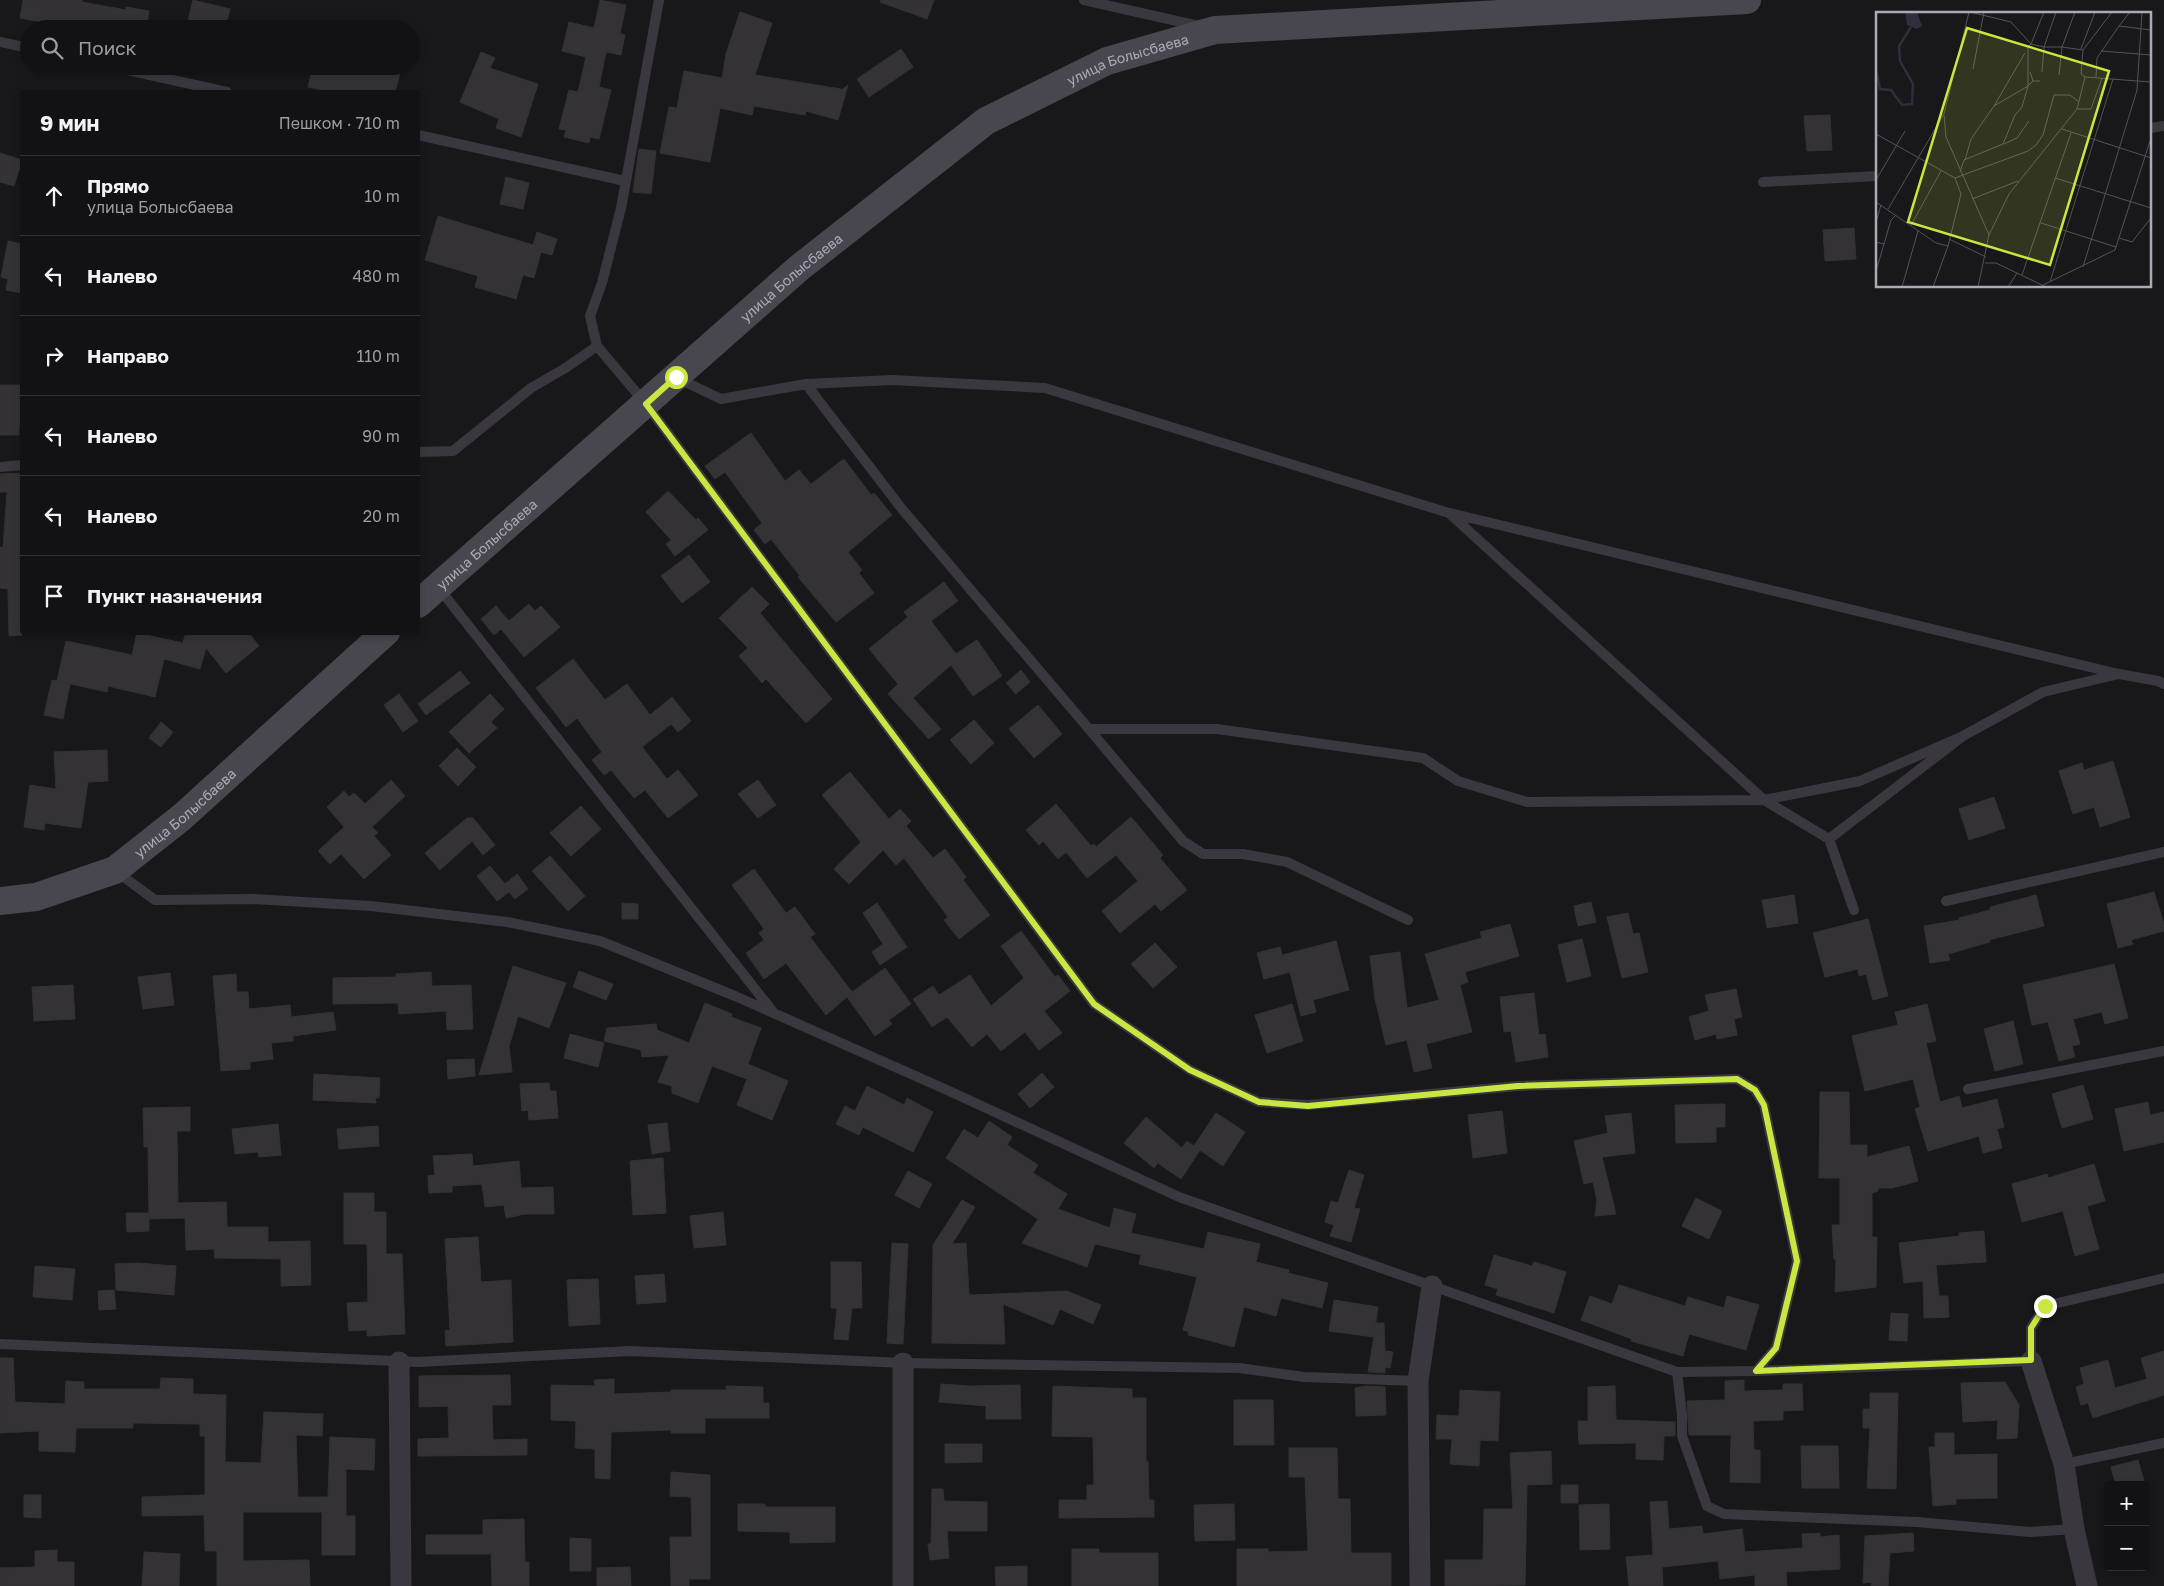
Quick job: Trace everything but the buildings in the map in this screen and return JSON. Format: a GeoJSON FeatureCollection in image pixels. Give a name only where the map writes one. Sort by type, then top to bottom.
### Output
{"type":"FeatureCollection","features":[{"type":"Feature","properties":{"kind":"street","name":"улица Болысбаева"},"geometry":{"type":"LineString","coordinates":[[427,595],[799,268],[986,121],[1107,61],[1215,30],[1747,0]]}},
{"type":"Feature","properties":{"kind":"street","name":"улица Болысбаева"},"geometry":{"type":"LineString","coordinates":[[0,902],[36,897],[115,870],[182,817],[383,635]]}},
{"type":"Feature","properties":{"kind":"street"},"geometry":{"type":"LineString","coordinates":[[1420,1586],[1418,1381],[1432,1286]]}},
{"type":"Feature","properties":{"kind":"street"},"geometry":{"type":"LineString","coordinates":[[2031,1360],[2064,1464],[2074,1530],[2087,1586]]}},
{"type":"Feature","properties":{"kind":"street"},"geometry":{"type":"LineString","coordinates":[[399,1362],[401,1586]]}},
{"type":"Feature","properties":{"kind":"street"},"geometry":{"type":"LineString","coordinates":[[903,1363],[903,1586]]}},
{"type":"Feature","properties":{"kind":"lane"},"geometry":{"type":"LineString","coordinates":[[659,0],[621,208],[602,283],[590,316],[597,346],[646,404],[1094,1004],[1190,1070],[1259,1102],[1308,1106],[1538,1086],[1737,1079],[1755,1090],[1764,1105],[1797,1261],[1776,1348],[1756,1371]]}},
{"type":"Feature","properties":{"kind":"lane"},"geometry":{"type":"LineString","coordinates":[[1084,0],[1215,30]]}},
{"type":"Feature","properties":{"kind":"lane"},"geometry":{"type":"LineString","coordinates":[[0,42],[20,46]]}},
{"type":"Feature","properties":{"kind":"lane"},"geometry":{"type":"LineString","coordinates":[[150,75],[218,90]]}},
{"type":"Feature","properties":{"kind":"lane"},"geometry":{"type":"LineString","coordinates":[[420,135],[625,181]]}},
{"type":"Feature","properties":{"kind":"lane"},"geometry":{"type":"LineString","coordinates":[[1762,182],[1876,176]]}},
{"type":"Feature","properties":{"kind":"lane"},"geometry":{"type":"LineString","coordinates":[[420,452],[453,451],[531,388],[567,368],[597,346]]}},
{"type":"Feature","properties":{"kind":"lane"},"geometry":{"type":"LineString","coordinates":[[676,377],[721,399],[806,384],[892,380],[1046,388],[1449,513],[2119,674],[2158,680],[2164,684]]}},
{"type":"Feature","properties":{"kind":"lane"},"geometry":{"type":"LineString","coordinates":[[806,384],[902,509],[1183,841],[1203,854],[1243,854],[1287,862],[1408,920]]}},
{"type":"Feature","properties":{"kind":"lane"},"geometry":{"type":"LineString","coordinates":[[0,467],[20,465]]}},
{"type":"Feature","properties":{"kind":"lane"},"geometry":{"type":"LineString","coordinates":[[1449,513],[1764,800],[1829,839],[1854,910]]}},
{"type":"Feature","properties":{"kind":"lane"},"geometry":{"type":"LineString","coordinates":[[427,595],[776,1014]]}},
{"type":"Feature","properties":{"kind":"lane"},"geometry":{"type":"LineString","coordinates":[[1089,729],[1217,729],[1422,758],[1458,781],[1526,802],[1764,800],[1860,781],[1963,736],[2043,692],[2119,674]]}},
{"type":"Feature","properties":{"kind":"lane"},"geometry":{"type":"LineString","coordinates":[[1829,839],[1963,736]]}},
{"type":"Feature","properties":{"kind":"lane"},"geometry":{"type":"LineString","coordinates":[[1946,901],[2164,852]]}},
{"type":"Feature","properties":{"kind":"lane"},"geometry":{"type":"LineString","coordinates":[[115,870],[155,900],[253,899],[371,906],[507,922],[600,941],[776,1014],[947,1090],[1179,1197],[1676,1372],[1756,1371],[2031,1360],[2031,1328],[2045,1306],[2164,1278]]}},
{"type":"Feature","properties":{"kind":"lane"},"geometry":{"type":"LineString","coordinates":[[1968,1089],[2164,1051]]}},
{"type":"Feature","properties":{"kind":"lane"},"geometry":{"type":"LineString","coordinates":[[0,1344],[399,1362],[630,1351],[903,1363],[1239,1368],[1304,1377],[1418,1381]]}},
{"type":"Feature","properties":{"kind":"lane"},"geometry":{"type":"LineString","coordinates":[[1676,1372],[1682,1415],[1682,1436],[1701,1493],[1707,1506],[1724,1514],[1917,1522],[2030,1532],[2074,1530]]}},
{"type":"Feature","properties":{"kind":"lane"},"geometry":{"type":"LineString","coordinates":[[2064,1464],[2164,1443]]}},
{"type":"Feature","properties":{"kind":"route"},"geometry":{"type":"LineString","coordinates":[[676,377],[646,404],[1094,1004],[1190,1070],[1259,1102],[1308,1106],[1518,1086],[1737,1079],[1755,1090],[1764,1105],[1797,1261],[1776,1348],[1756,1371],[2031,1360],[2031,1328],[2045,1306]]}}]}
